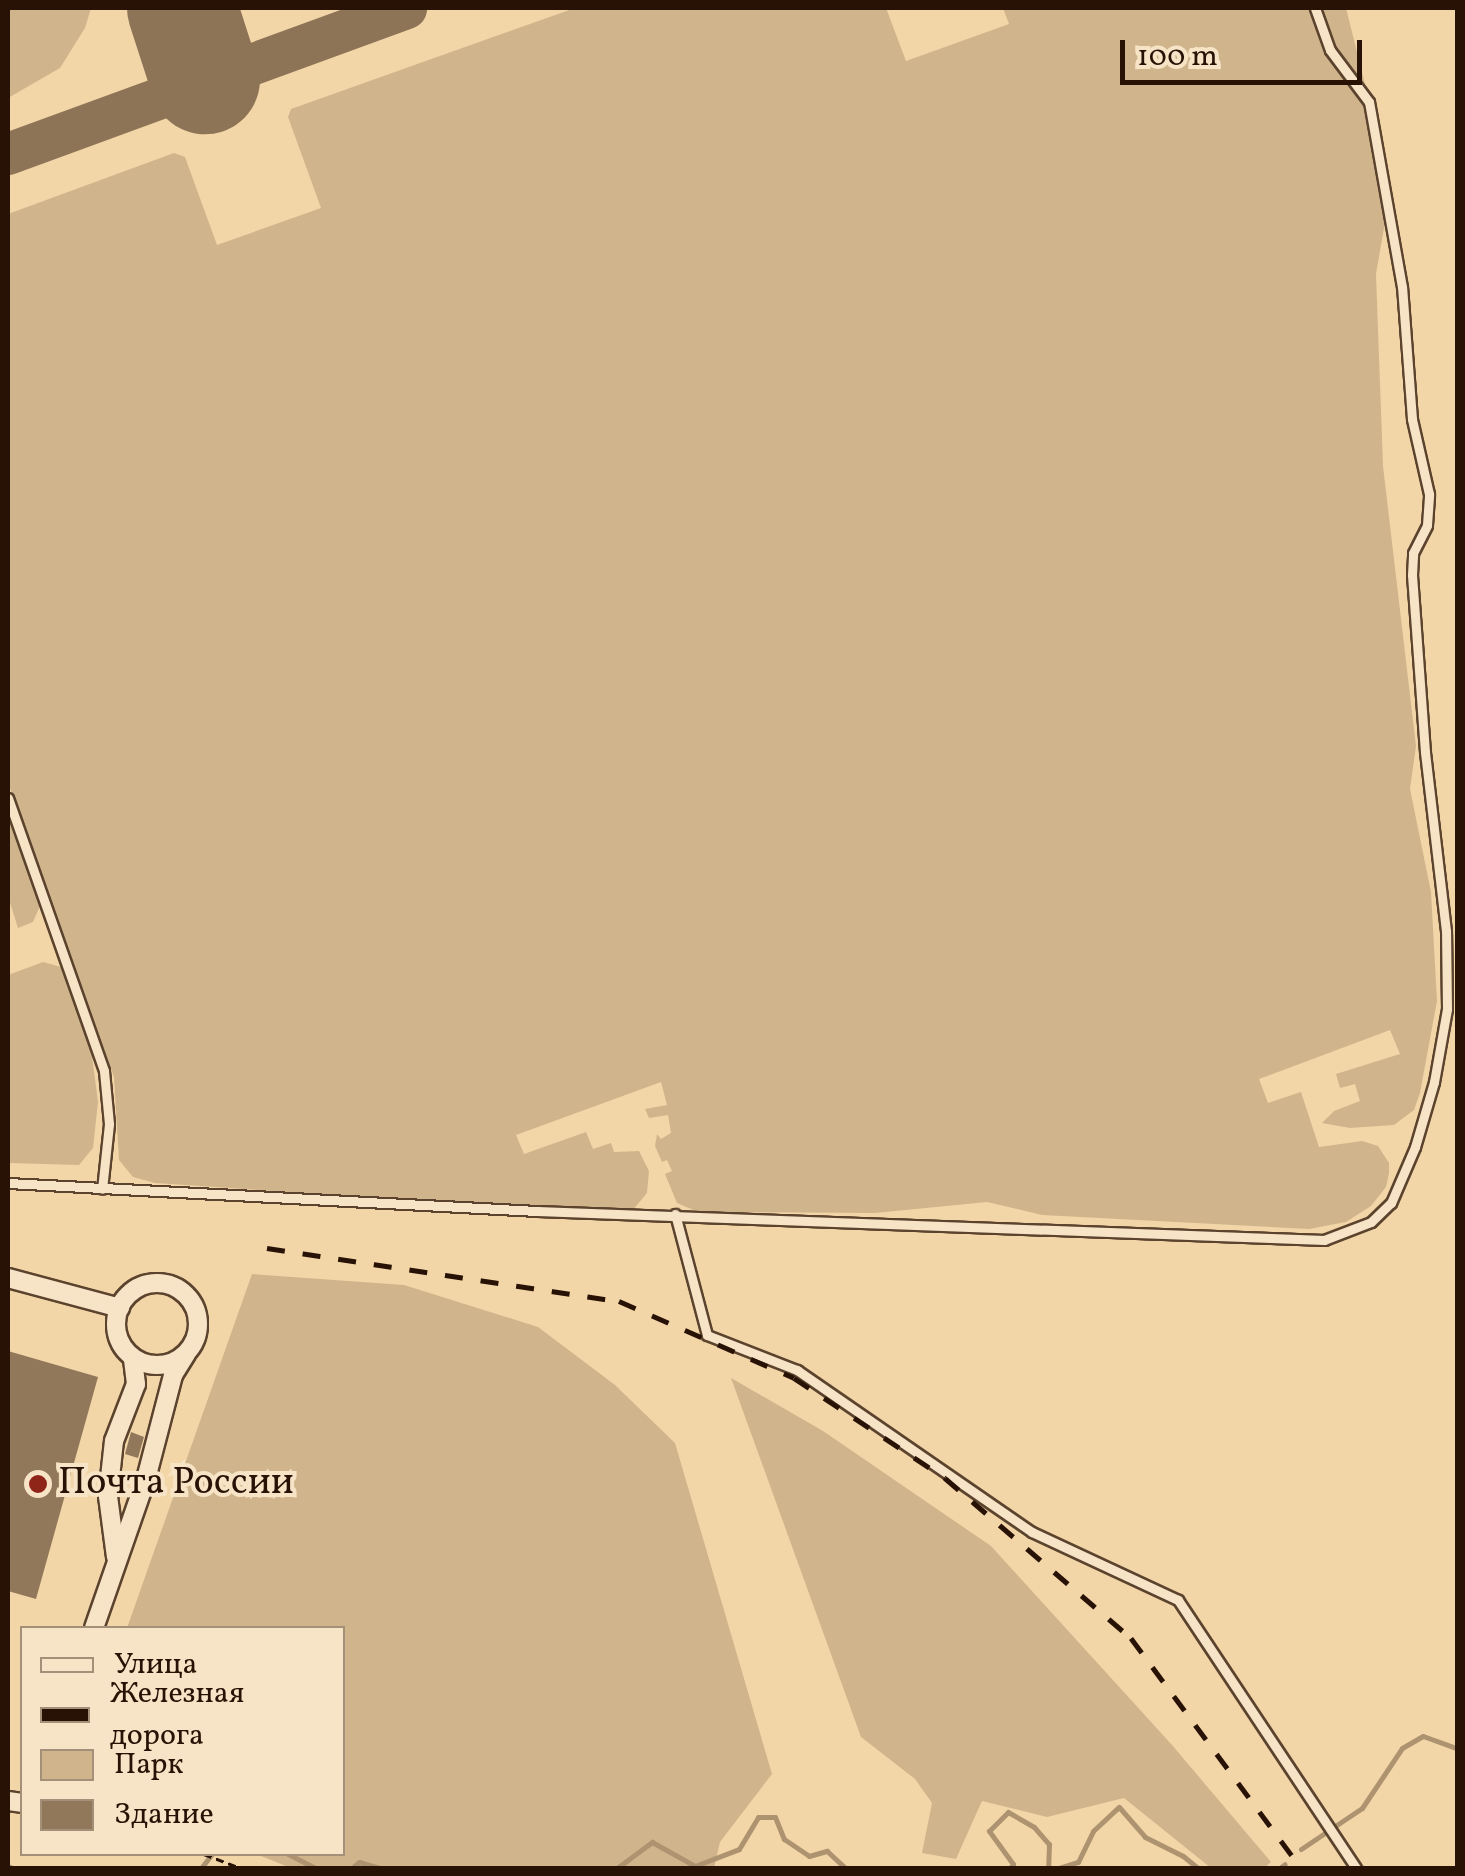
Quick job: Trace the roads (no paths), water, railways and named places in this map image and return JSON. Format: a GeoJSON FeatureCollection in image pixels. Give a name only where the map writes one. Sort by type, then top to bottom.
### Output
{"type":"FeatureCollection","features":[{"type":"Feature","properties":{"kind":"street"},"geometry":{"type":"LineString","coordinates":[[8,1278],[120,1308]]}},
{"type":"Feature","properties":{"kind":"street"},"geometry":{"type":"LineString","coordinates":[[95,1626],[116,1568],[173,1375],[198,1330],[193,1304],[174,1287],[149,1284],[137,1289],[120,1308],[118,1336],[134,1358],[136,1384],[114,1441],[108,1496],[116,1568]]}},
{"type":"Feature","properties":{"kind":"street"},"geometry":{"type":"LineString","coordinates":[[134,1358],[160,1366],[186,1354]]}},
{"type":"Feature","properties":{"kind":"lane"},"geometry":{"type":"LineString","coordinates":[[8,1183],[1324,1240],[1370,1222],[1391,1203],[1429,1098],[1447,1009],[1446,932],[1425,752],[1412,575],[1412,554],[1427,526],[1428,494],[1412,419],[1402,286],[1369,102],[1330,50],[1315,8]]}},
{"type":"Feature","properties":{"kind":"lane"},"geometry":{"type":"LineString","coordinates":[[8,798],[104,1071],[110,1124],[102,1189]]}},
{"type":"Feature","properties":{"kind":"lane"},"geometry":{"type":"LineString","coordinates":[[675,1214],[707,1335],[797,1370],[1032,1532],[1178,1600],[1356,1868]]}},
{"type":"Feature","properties":{"kind":"waterway"},"geometry":{"type":"LineString","coordinates":[[1301,1849],[1362,1808],[1402,1748],[1423,1736],[1458,1749]]}},
{"type":"Feature","properties":{"kind":"waterway"},"geometry":{"type":"LineString","coordinates":[[1059,1868],[1078,1862],[1093,1831],[1119,1807],[1145,1837],[1198,1868]]}},
{"type":"Feature","properties":{"kind":"waterway"},"geometry":{"type":"LineString","coordinates":[[1010,1868],[1013,1864],[989,1831],[1008,1812],[1034,1827],[1049,1844],[1048,1868]]}},
{"type":"Feature","properties":{"kind":"waterway"},"geometry":{"type":"LineString","coordinates":[[617,1868],[652,1842],[695,1866],[739,1849],[758,1817],[775,1817],[784,1839],[809,1856],[827,1851],[845,1868]]}},
{"type":"Feature","properties":{"kind":"waterway"},"geometry":{"type":"LineString","coordinates":[[201,1868],[210,1856]]}},
{"type":"Feature","properties":{"kind":"waterway"},"geometry":{"type":"LineString","coordinates":[[292,1856],[315,1868]]}},
{"type":"Feature","properties":{"kind":"waterway"},"geometry":{"type":"LineString","coordinates":[[352,1868],[359,1862],[380,1868]]}},
{"type":"Feature","properties":{"kind":"waterway"},"geometry":{"type":"LineString","coordinates":[[1280,1868],[1285,1864]]}},
{"type":"Feature","properties":{"kind":"waterway"},"geometry":{"type":"LineString","coordinates":[[8,1866],[12,1868]]}},
{"type":"Feature","properties":{"kind":"railway"},"geometry":{"type":"LineString","coordinates":[[267,1248],[619,1301],[794,1378],[945,1478],[1131,1638],[1301,1868]]}},
{"type":"Feature","properties":{"kind":"place","name":"Почта России"},"geometry":{"type":"Point","coordinates":[38,1484]}}]}
